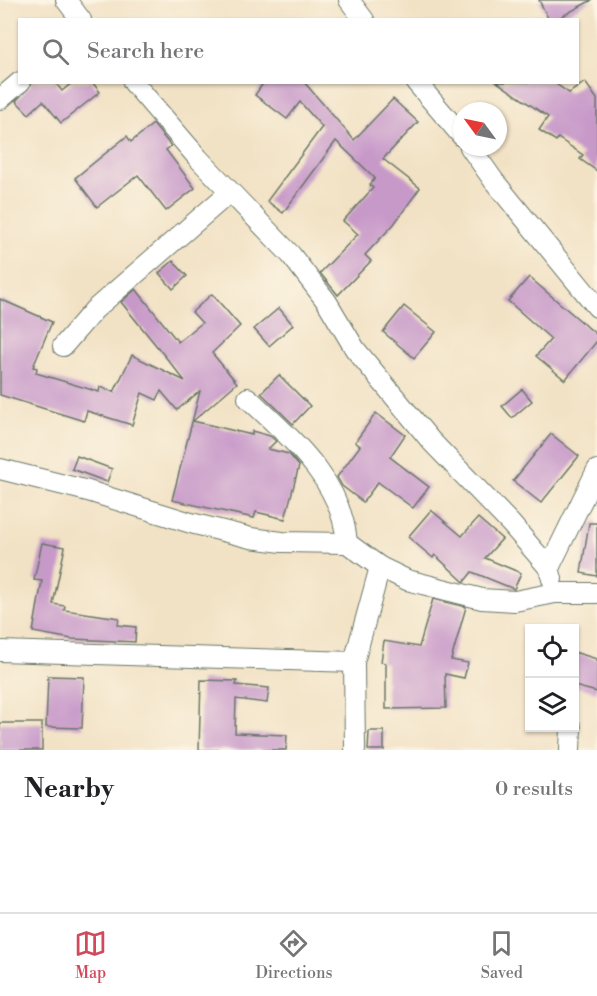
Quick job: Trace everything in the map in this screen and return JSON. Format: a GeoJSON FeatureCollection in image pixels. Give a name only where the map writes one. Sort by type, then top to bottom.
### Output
{"type":"FeatureCollection","features":[{"type":"Feature","properties":{"kind":"street"},"geometry":{"type":"LineString","coordinates":[[66,0],[80,18]]}},
{"type":"Feature","properties":{"kind":"street"},"geometry":{"type":"LineString","coordinates":[[349,0],[362,18]]}},
{"type":"Feature","properties":{"kind":"street"},"geometry":{"type":"LineString","coordinates":[[0,99],[18,84]]}},
{"type":"Feature","properties":{"kind":"street"},"geometry":{"type":"LineString","coordinates":[[135,84],[230,192],[291,255],[327,302],[355,349],[431,441],[511,524],[549,568],[555,593]]}},
{"type":"Feature","properties":{"kind":"street"},"geometry":{"type":"LineString","coordinates":[[418,84],[453,125]]}},
{"type":"Feature","properties":{"kind":"street"},"geometry":{"type":"LineString","coordinates":[[476,156],[494,181],[597,307]]}},
{"type":"Feature","properties":{"kind":"street"},"geometry":{"type":"LineString","coordinates":[[63,346],[102,302],[230,192]]}},
{"type":"Feature","properties":{"kind":"street"},"geometry":{"type":"LineString","coordinates":[[248,398],[308,454],[342,512],[347,543]]}},
{"type":"Feature","properties":{"kind":"street"},"geometry":{"type":"LineString","coordinates":[[0,469],[88,491],[191,523],[251,538],[282,542],[347,543],[380,567],[406,580],[483,599],[514,601],[555,593],[597,593]]}},
{"type":"Feature","properties":{"kind":"street"},"geometry":{"type":"LineString","coordinates":[[549,568],[597,470]]}},
{"type":"Feature","properties":{"kind":"street"},"geometry":{"type":"LineString","coordinates":[[355,750],[354,662],[380,567]]}},
{"type":"Feature","properties":{"kind":"street"},"geometry":{"type":"LineString","coordinates":[[0,651],[354,662]]}},
{"type":"Feature","properties":{"kind":"street"},"geometry":{"type":"LineString","coordinates":[[570,750],[571,732]]}},
{"type":"Feature","properties":{"kind":"building"},"geometry":{"type":"Polygon","coordinates":[[[539,0],[592,0],[559,18],[548,18],[539,0]]]}},
{"type":"Feature","properties":{"kind":"building"},"geometry":{"type":"Polygon","coordinates":[[[585,82],[597,99],[597,171],[580,159],[583,155],[558,138],[556,141],[539,130],[548,117],[500,84],[556,84],[569,93],[585,82]]]}},
{"type":"Feature","properties":{"kind":"building"},"geometry":{"type":"Polygon","coordinates":[[[31,84],[57,84],[62,91],[71,84],[94,84],[100,92],[61,123],[43,101],[29,114],[16,101],[31,84]]]}},
{"type":"Feature","properties":{"kind":"building"},"geometry":{"type":"Polygon","coordinates":[[[263,84],[306,84],[354,140],[393,99],[418,122],[383,159],[420,188],[394,224],[365,255],[371,261],[338,295],[320,273],[358,234],[343,221],[373,188],[370,185],[375,178],[336,141],[283,213],[267,201],[322,127],[300,102],[287,119],[255,95],[263,84]]]}},
{"type":"Feature","properties":{"kind":"building"},"geometry":{"type":"Polygon","coordinates":[[[153,124],[171,146],[166,150],[195,188],[166,211],[138,175],[97,207],[75,178],[127,136],[131,142],[153,124]]]}},
{"type":"Feature","properties":{"kind":"building"},"geometry":{"type":"Polygon","coordinates":[[[173,261],[187,276],[173,289],[159,273],[173,261]]]}},
{"type":"Feature","properties":{"kind":"building"},"geometry":{"type":"Polygon","coordinates":[[[529,277],[597,335],[597,341],[565,380],[536,356],[551,339],[508,301],[529,277]]]}},
{"type":"Feature","properties":{"kind":"building"},"geometry":{"type":"Polygon","coordinates":[[[136,289],[178,342],[202,323],[192,312],[212,294],[240,326],[212,353],[237,383],[193,421],[252,435],[252,431],[270,436],[276,441],[268,449],[289,454],[299,466],[285,519],[256,512],[254,518],[172,500],[200,391],[177,410],[161,391],[157,400],[142,393],[132,425],[87,411],[84,421],[0,395],[0,299],[52,322],[33,367],[37,368],[36,373],[99,392],[100,387],[114,392],[132,355],[185,381],[121,302],[136,289]]]}},
{"type":"Feature","properties":{"kind":"building"},"geometry":{"type":"Polygon","coordinates":[[[404,306],[436,332],[414,358],[383,332],[404,306]]]}},
{"type":"Feature","properties":{"kind":"building"},"geometry":{"type":"Polygon","coordinates":[[[279,308],[293,325],[269,346],[254,329],[279,308]]]}},
{"type":"Feature","properties":{"kind":"building"},"geometry":{"type":"Polygon","coordinates":[[[279,375],[310,406],[293,424],[261,393],[279,375]]]}},
{"type":"Feature","properties":{"kind":"building"},"geometry":{"type":"Polygon","coordinates":[[[522,389],[532,401],[512,418],[502,406],[522,389]]]}},
{"type":"Feature","properties":{"kind":"building"},"geometry":{"type":"Polygon","coordinates":[[[376,413],[405,435],[390,457],[429,487],[413,508],[378,482],[363,502],[342,486],[337,477],[360,446],[355,442],[376,413]]]}},
{"type":"Feature","properties":{"kind":"building"},"geometry":{"type":"Polygon","coordinates":[[[551,434],[579,456],[541,503],[513,481],[551,434]]]}},
{"type":"Feature","properties":{"kind":"building"},"geometry":{"type":"Polygon","coordinates":[[[77,456],[112,469],[107,482],[72,469],[77,456]]]}},
{"type":"Feature","properties":{"kind":"building"},"geometry":{"type":"Polygon","coordinates":[[[431,510],[462,536],[478,518],[502,539],[485,558],[521,573],[514,589],[472,572],[464,582],[435,555],[433,558],[408,537],[431,510]]]}},
{"type":"Feature","properties":{"kind":"building"},"geometry":{"type":"Polygon","coordinates":[[[589,523],[597,523],[597,576],[581,573],[589,523]]]}},
{"type":"Feature","properties":{"kind":"building"},"geometry":{"type":"Polygon","coordinates":[[[42,543],[65,547],[53,604],[65,606],[64,610],[119,618],[118,625],[136,627],[135,642],[72,639],[33,632],[42,581],[34,580],[42,543]]]}},
{"type":"Feature","properties":{"kind":"building"},"geometry":{"type":"Polygon","coordinates":[[[433,599],[466,607],[451,660],[468,663],[464,678],[445,674],[446,708],[386,709],[386,663],[381,662],[384,641],[419,647],[433,599]]]}},
{"type":"Feature","properties":{"kind":"building"},"geometry":{"type":"Polygon","coordinates":[[[579,654],[597,659],[597,692],[579,687],[579,654]]]}},
{"type":"Feature","properties":{"kind":"building"},"geometry":{"type":"Polygon","coordinates":[[[48,676],[84,677],[82,728],[46,727],[48,676]]]}},
{"type":"Feature","properties":{"kind":"building"},"geometry":{"type":"Polygon","coordinates":[[[201,680],[237,681],[236,685],[269,688],[267,703],[236,699],[235,733],[287,735],[286,750],[199,750],[201,680]]]}},
{"type":"Feature","properties":{"kind":"building"},"geometry":{"type":"Polygon","coordinates":[[[0,723],[42,723],[42,750],[0,750],[0,723]]]}},
{"type":"Feature","properties":{"kind":"building"},"geometry":{"type":"Polygon","coordinates":[[[369,731],[384,731],[384,750],[368,750],[369,731]]]}}]}
